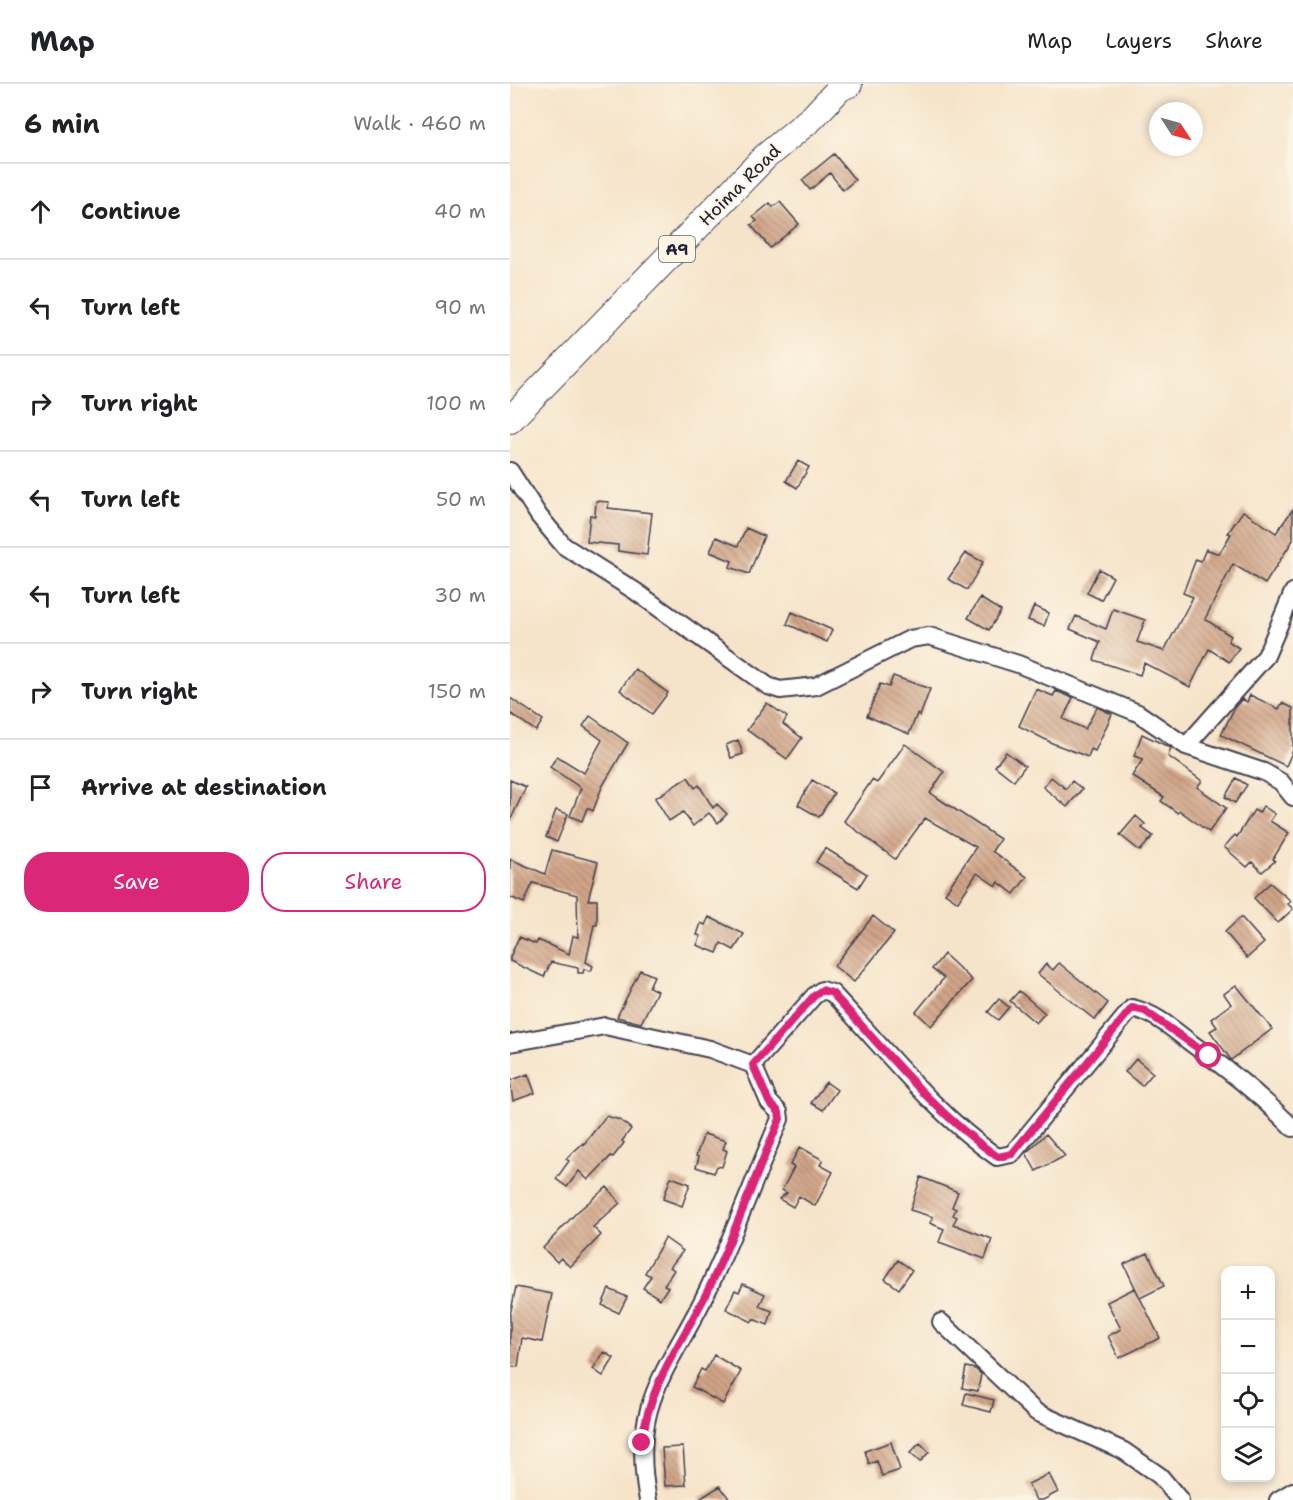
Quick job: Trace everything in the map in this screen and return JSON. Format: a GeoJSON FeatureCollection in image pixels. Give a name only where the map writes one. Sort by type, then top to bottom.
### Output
{"type":"FeatureCollection","features":[{"type":"Feature","properties":{"kind":"main road","name":"Hoima Road"},"geometry":{"type":"LineString","coordinates":[[510,420],[765,157],[813,117],[843,85]]}},
{"type":"Feature","properties":{"kind":"street"},"geometry":{"type":"LineString","coordinates":[[510,471],[539,516],[564,546],[635,591],[768,686],[780,690],[816,686],[910,639],[928,636],[1018,664],[1138,713],[1186,746],[1264,772],[1281,782],[1293,797]]}},
{"type":"Feature","properties":{"kind":"street"},"geometry":{"type":"LineString","coordinates":[[1186,746],[1266,656],[1293,592]]}},
{"type":"Feature","properties":{"kind":"street"},"geometry":{"type":"LineString","coordinates":[[753,1065],[814,996],[822,990],[832,993],[932,1103],[968,1136],[998,1157],[1012,1154],[1132,1008],[1145,1011],[1254,1089],[1293,1128]]}},
{"type":"Feature","properties":{"kind":"street"},"geometry":{"type":"LineString","coordinates":[[510,1043],[605,1026],[710,1049],[753,1065],[769,1102],[779,1112],[780,1119],[710,1285],[655,1388],[645,1419],[642,1443],[648,1500]]}},
{"type":"Feature","properties":{"kind":"street"},"geometry":{"type":"LineString","coordinates":[[940,1322],[1036,1412],[1124,1451],[1160,1476],[1180,1500]]}},
{"type":"Feature","properties":{"kind":"street"},"geometry":{"type":"LineString","coordinates":[[1278,1500],[1293,1491]]}},
{"type":"Feature","properties":{"kind":"building"},"geometry":{"type":"Polygon","coordinates":[[[834,154],[855,180],[843,190],[830,173],[810,190],[802,180],[834,154]]]}},
{"type":"Feature","properties":{"kind":"building"},"geometry":{"type":"Polygon","coordinates":[[[780,202],[799,224],[770,248],[751,225],[757,221],[753,217],[770,203],[773,207],[780,202]]]}},
{"type":"Feature","properties":{"kind":"building"},"geometry":{"type":"Polygon","coordinates":[[[798,461],[809,467],[797,488],[786,481],[798,461]]]}},
{"type":"Feature","properties":{"kind":"building"},"geometry":{"type":"Polygon","coordinates":[[[596,501],[609,502],[608,508],[652,513],[647,555],[618,551],[618,545],[587,542],[590,515],[595,516],[596,501]]]}},
{"type":"Feature","properties":{"kind":"building"},"geometry":{"type":"Polygon","coordinates":[[[1293,509],[1293,540],[1265,584],[1233,564],[1205,619],[1231,636],[1228,641],[1239,648],[1229,662],[1209,649],[1190,687],[1144,663],[1140,675],[1094,660],[1100,642],[1070,629],[1076,616],[1106,629],[1113,609],[1145,620],[1137,642],[1164,651],[1193,597],[1183,593],[1196,559],[1201,561],[1206,549],[1219,554],[1231,534],[1228,533],[1243,511],[1276,533],[1293,509]]]}},
{"type":"Feature","properties":{"kind":"building"},"geometry":{"type":"Polygon","coordinates":[[[746,528],[764,536],[749,574],[730,567],[732,561],[710,552],[716,537],[738,546],[746,528]]]}},
{"type":"Feature","properties":{"kind":"building"},"geometry":{"type":"Polygon","coordinates":[[[966,553],[983,562],[967,590],[948,579],[966,553]]]}},
{"type":"Feature","properties":{"kind":"building"},"geometry":{"type":"Polygon","coordinates":[[[1099,569],[1113,577],[1101,600],[1087,593],[1099,569]]]}},
{"type":"Feature","properties":{"kind":"building"},"geometry":{"type":"Polygon","coordinates":[[[980,598],[1001,611],[989,630],[968,618],[980,598]]]}},
{"type":"Feature","properties":{"kind":"building"},"geometry":{"type":"Polygon","coordinates":[[[1034,606],[1049,613],[1044,626],[1028,620],[1034,606]]]}},
{"type":"Feature","properties":{"kind":"building"},"geometry":{"type":"Polygon","coordinates":[[[792,612],[832,630],[827,642],[787,624],[792,612]]]}},
{"type":"Feature","properties":{"kind":"building"},"geometry":{"type":"Polygon","coordinates":[[[635,669],[668,693],[652,714],[620,690],[635,669]]]}},
{"type":"Feature","properties":{"kind":"building"},"geometry":{"type":"Polygon","coordinates":[[[893,676],[930,689],[920,716],[917,714],[909,734],[867,716],[880,684],[889,687],[893,676]]]}},
{"type":"Feature","properties":{"kind":"building"},"geometry":{"type":"Polygon","coordinates":[[[1036,689],[1053,696],[1056,691],[1073,698],[1063,719],[1085,729],[1097,707],[1112,714],[1095,751],[1091,749],[1088,757],[1052,743],[1019,726],[1036,689]]]}},
{"type":"Feature","properties":{"kind":"building"},"geometry":{"type":"Polygon","coordinates":[[[1250,695],[1279,709],[1282,703],[1293,708],[1293,750],[1286,766],[1221,735],[1235,707],[1242,699],[1247,702],[1250,695]]]}},
{"type":"Feature","properties":{"kind":"building"},"geometry":{"type":"Polygon","coordinates":[[[510,698],[543,720],[536,731],[510,713],[510,698]]]}},
{"type":"Feature","properties":{"kind":"building"},"geometry":{"type":"Polygon","coordinates":[[[767,703],[787,717],[783,724],[802,738],[787,759],[747,730],[767,703]]]}},
{"type":"Feature","properties":{"kind":"building"},"geometry":{"type":"Polygon","coordinates":[[[590,716],[628,743],[602,787],[593,811],[587,808],[582,821],[570,816],[581,788],[550,767],[557,756],[584,773],[602,740],[583,726],[590,716]]]}},
{"type":"Feature","properties":{"kind":"building"},"geometry":{"type":"Polygon","coordinates":[[[1142,734],[1171,748],[1168,756],[1202,781],[1197,787],[1226,808],[1209,832],[1180,811],[1178,813],[1161,801],[1164,797],[1132,776],[1143,759],[1134,756],[1142,734]]]}},
{"type":"Feature","properties":{"kind":"building"},"geometry":{"type":"Polygon","coordinates":[[[738,740],[743,754],[731,758],[726,745],[738,740]]]}},
{"type":"Feature","properties":{"kind":"building"},"geometry":{"type":"Polygon","coordinates":[[[905,744],[944,772],[930,793],[1000,839],[992,851],[1027,877],[1014,894],[998,882],[996,886],[977,873],[958,902],[945,893],[976,847],[925,818],[895,859],[844,821],[872,780],[877,783],[905,744]]]}},
{"type":"Feature","properties":{"kind":"building"},"geometry":{"type":"Polygon","coordinates":[[[1006,752],[1025,766],[1014,781],[995,766],[1006,752]]]}},
{"type":"Feature","properties":{"kind":"building"},"geometry":{"type":"Polygon","coordinates":[[[688,777],[695,788],[699,785],[713,808],[717,804],[727,814],[718,823],[709,813],[693,826],[683,812],[669,821],[655,798],[688,777]]]}},
{"type":"Feature","properties":{"kind":"building"},"geometry":{"type":"Polygon","coordinates":[[[1051,777],[1066,789],[1072,781],[1082,789],[1067,807],[1043,787],[1051,777]]]}},
{"type":"Feature","properties":{"kind":"building"},"geometry":{"type":"Polygon","coordinates":[[[1236,778],[1247,785],[1235,803],[1225,797],[1236,778]]]}},
{"type":"Feature","properties":{"kind":"building"},"geometry":{"type":"Polygon","coordinates":[[[510,780],[526,787],[510,821],[510,780]]]}},
{"type":"Feature","properties":{"kind":"building"},"geometry":{"type":"Polygon","coordinates":[[[812,780],[834,793],[819,817],[798,805],[812,780]]]}},
{"type":"Feature","properties":{"kind":"building"},"geometry":{"type":"Polygon","coordinates":[[[1263,806],[1275,814],[1270,821],[1289,833],[1273,859],[1275,861],[1262,872],[1252,862],[1247,867],[1224,847],[1235,835],[1237,837],[1254,810],[1259,813],[1263,806]]]}},
{"type":"Feature","properties":{"kind":"building"},"geometry":{"type":"Polygon","coordinates":[[[556,810],[568,814],[557,842],[546,837],[556,810]]]}},
{"type":"Feature","properties":{"kind":"building"},"geometry":{"type":"Polygon","coordinates":[[[1136,816],[1145,824],[1142,828],[1153,836],[1140,851],[1120,835],[1136,816]]]}},
{"type":"Feature","properties":{"kind":"building"},"geometry":{"type":"Polygon","coordinates":[[[825,848],[867,874],[858,888],[816,862],[825,848]]]}},
{"type":"Feature","properties":{"kind":"building"},"geometry":{"type":"Polygon","coordinates":[[[552,850],[598,862],[588,900],[597,900],[597,925],[594,925],[586,962],[593,966],[591,971],[584,969],[583,973],[578,973],[578,968],[551,962],[544,977],[510,961],[510,957],[519,937],[536,944],[538,940],[569,954],[573,936],[578,937],[577,895],[533,883],[524,903],[510,897],[510,859],[545,874],[552,850]]]}},
{"type":"Feature","properties":{"kind":"building"},"geometry":{"type":"Polygon","coordinates":[[[1270,883],[1291,901],[1288,904],[1293,909],[1278,923],[1254,898],[1270,883]]]}},
{"type":"Feature","properties":{"kind":"building"},"geometry":{"type":"Polygon","coordinates":[[[873,916],[894,933],[854,982],[834,966],[873,916]]]}},
{"type":"Feature","properties":{"kind":"building"},"geometry":{"type":"Polygon","coordinates":[[[709,917],[744,934],[734,950],[721,943],[717,953],[697,945],[701,936],[697,935],[701,923],[705,925],[709,917]]]}},
{"type":"Feature","properties":{"kind":"building"},"geometry":{"type":"Polygon","coordinates":[[[1241,917],[1264,943],[1247,958],[1225,932],[1241,917]]]}},
{"type":"Feature","properties":{"kind":"building"},"geometry":{"type":"Polygon","coordinates":[[[944,954],[972,980],[931,1026],[916,1012],[944,978],[932,969],[944,954]]]}},
{"type":"Feature","properties":{"kind":"building"},"geometry":{"type":"Polygon","coordinates":[[[1059,963],[1108,1003],[1095,1020],[1038,974],[1046,964],[1053,970],[1059,963]]]}},
{"type":"Feature","properties":{"kind":"building"},"geometry":{"type":"Polygon","coordinates":[[[640,970],[654,976],[649,987],[657,991],[641,1023],[617,1017],[640,970]]]}},
{"type":"Feature","properties":{"kind":"building"},"geometry":{"type":"Polygon","coordinates":[[[1236,985],[1272,1029],[1231,1060],[1210,1031],[1217,1027],[1211,1019],[1231,1004],[1224,994],[1236,985]]]}},
{"type":"Feature","properties":{"kind":"building"},"geometry":{"type":"Polygon","coordinates":[[[1019,991],[1045,1013],[1036,1023],[1010,1001],[1019,991]]]}},
{"type":"Feature","properties":{"kind":"building"},"geometry":{"type":"Polygon","coordinates":[[[999,999],[1009,1007],[998,1020],[988,1012],[999,999]]]}},
{"type":"Feature","properties":{"kind":"building"},"geometry":{"type":"Polygon","coordinates":[[[1136,1059],[1153,1073],[1142,1086],[1125,1072],[1136,1059]]]}},
{"type":"Feature","properties":{"kind":"building"},"geometry":{"type":"Polygon","coordinates":[[[528,1074],[535,1093],[513,1101],[510,1081],[528,1074]]]}},
{"type":"Feature","properties":{"kind":"building"},"geometry":{"type":"Polygon","coordinates":[[[826,1082],[837,1090],[823,1110],[811,1103],[826,1082]]]}},
{"type":"Feature","properties":{"kind":"building"},"geometry":{"type":"Polygon","coordinates":[[[606,1116],[620,1120],[631,1129],[622,1141],[624,1143],[613,1157],[611,1156],[588,1180],[579,1171],[567,1187],[556,1179],[569,1161],[566,1159],[584,1144],[606,1116]]]}},
{"type":"Feature","properties":{"kind":"building"},"geometry":{"type":"Polygon","coordinates":[[[704,1134],[726,1141],[723,1149],[727,1151],[722,1167],[717,1166],[714,1173],[696,1167],[699,1157],[696,1156],[704,1134]]]}},
{"type":"Feature","properties":{"kind":"building"},"geometry":{"type":"Polygon","coordinates":[[[1046,1134],[1065,1156],[1036,1171],[1026,1153],[1046,1134]]]}},
{"type":"Feature","properties":{"kind":"building"},"geometry":{"type":"Polygon","coordinates":[[[800,1147],[823,1160],[820,1165],[833,1172],[815,1206],[799,1196],[793,1207],[779,1199],[787,1193],[782,1190],[794,1167],[790,1165],[800,1147]]]}},
{"type":"Feature","properties":{"kind":"building"},"geometry":{"type":"Polygon","coordinates":[[[671,1177],[690,1184],[682,1206],[663,1199],[671,1177]]]}},
{"type":"Feature","properties":{"kind":"building"},"geometry":{"type":"Polygon","coordinates":[[[921,1177],[958,1192],[952,1207],[956,1209],[953,1215],[957,1217],[953,1224],[992,1239],[985,1259],[939,1242],[944,1229],[930,1223],[933,1217],[910,1210],[921,1177]]]}},
{"type":"Feature","properties":{"kind":"building"},"geometry":{"type":"Polygon","coordinates":[[[607,1187],[620,1203],[593,1227],[601,1235],[570,1267],[561,1258],[557,1262],[543,1248],[577,1212],[607,1187]]]}},
{"type":"Feature","properties":{"kind":"building"},"geometry":{"type":"Polygon","coordinates":[[[665,1238],[683,1251],[670,1267],[674,1270],[664,1285],[668,1287],[660,1299],[643,1288],[651,1276],[645,1273],[665,1238]]]}},
{"type":"Feature","properties":{"kind":"building"},"geometry":{"type":"Polygon","coordinates":[[[1148,1253],[1164,1286],[1140,1298],[1124,1264],[1148,1253]]]}},
{"type":"Feature","properties":{"kind":"building"},"geometry":{"type":"Polygon","coordinates":[[[898,1260],[912,1270],[899,1289],[885,1279],[898,1260]]]}},
{"type":"Feature","properties":{"kind":"building"},"geometry":{"type":"Polygon","coordinates":[[[743,1284],[765,1294],[759,1306],[772,1311],[768,1325],[753,1319],[752,1322],[726,1309],[735,1290],[739,1292],[743,1284]]]}},
{"type":"Feature","properties":{"kind":"building"},"geometry":{"type":"Polygon","coordinates":[[[516,1287],[552,1294],[542,1342],[522,1338],[518,1367],[510,1366],[510,1315],[516,1287]]]}},
{"type":"Feature","properties":{"kind":"building"},"geometry":{"type":"Polygon","coordinates":[[[1135,1288],[1160,1338],[1119,1358],[1108,1336],[1121,1329],[1107,1302],[1135,1288]]]}},
{"type":"Feature","properties":{"kind":"building"},"geometry":{"type":"Polygon","coordinates":[[[609,1289],[627,1297],[619,1313],[602,1305],[609,1289]]]}},
{"type":"Feature","properties":{"kind":"building"},"geometry":{"type":"Polygon","coordinates":[[[604,1352],[614,1358],[603,1376],[593,1369],[604,1352]]]}},
{"type":"Feature","properties":{"kind":"building"},"geometry":{"type":"Polygon","coordinates":[[[714,1355],[741,1371],[723,1404],[692,1387],[701,1369],[705,1371],[714,1355]]]}},
{"type":"Feature","properties":{"kind":"building"},"geometry":{"type":"Polygon","coordinates":[[[966,1367],[975,1369],[981,1374],[978,1391],[962,1388],[966,1367]]]}},
{"type":"Feature","properties":{"kind":"building"},"geometry":{"type":"Polygon","coordinates":[[[966,1393],[994,1400],[991,1412],[963,1405],[966,1393]]]}},
{"type":"Feature","properties":{"kind":"building"},"geometry":{"type":"Polygon","coordinates":[[[891,1442],[900,1470],[882,1476],[877,1461],[869,1464],[865,1451],[891,1442]]]}},
{"type":"Feature","properties":{"kind":"building"},"geometry":{"type":"Polygon","coordinates":[[[920,1443],[929,1452],[920,1462],[910,1453],[920,1443]]]}},
{"type":"Feature","properties":{"kind":"building"},"geometry":{"type":"Polygon","coordinates":[[[683,1447],[686,1485],[665,1486],[662,1448],[683,1447]]]}},
{"type":"Feature","properties":{"kind":"building"},"geometry":{"type":"Polygon","coordinates":[[[1049,1474],[1058,1492],[1043,1500],[1036,1500],[1028,1484],[1049,1474]]]}},
{"type":"Feature","properties":{"kind":"building"},"geometry":{"type":"Polygon","coordinates":[[[720,1486],[730,1500],[698,1500],[720,1486]]]}},
{"type":"Feature","properties":{"kind":"route"},"geometry":{"type":"LineString","coordinates":[[642,1443],[645,1419],[655,1388],[710,1285],[780,1119],[779,1112],[769,1102],[753,1065],[814,996],[822,990],[832,993],[932,1103],[968,1136],[998,1157],[1012,1154],[1132,1008],[1145,1011],[1166,1024],[1209,1056]]}}]}
